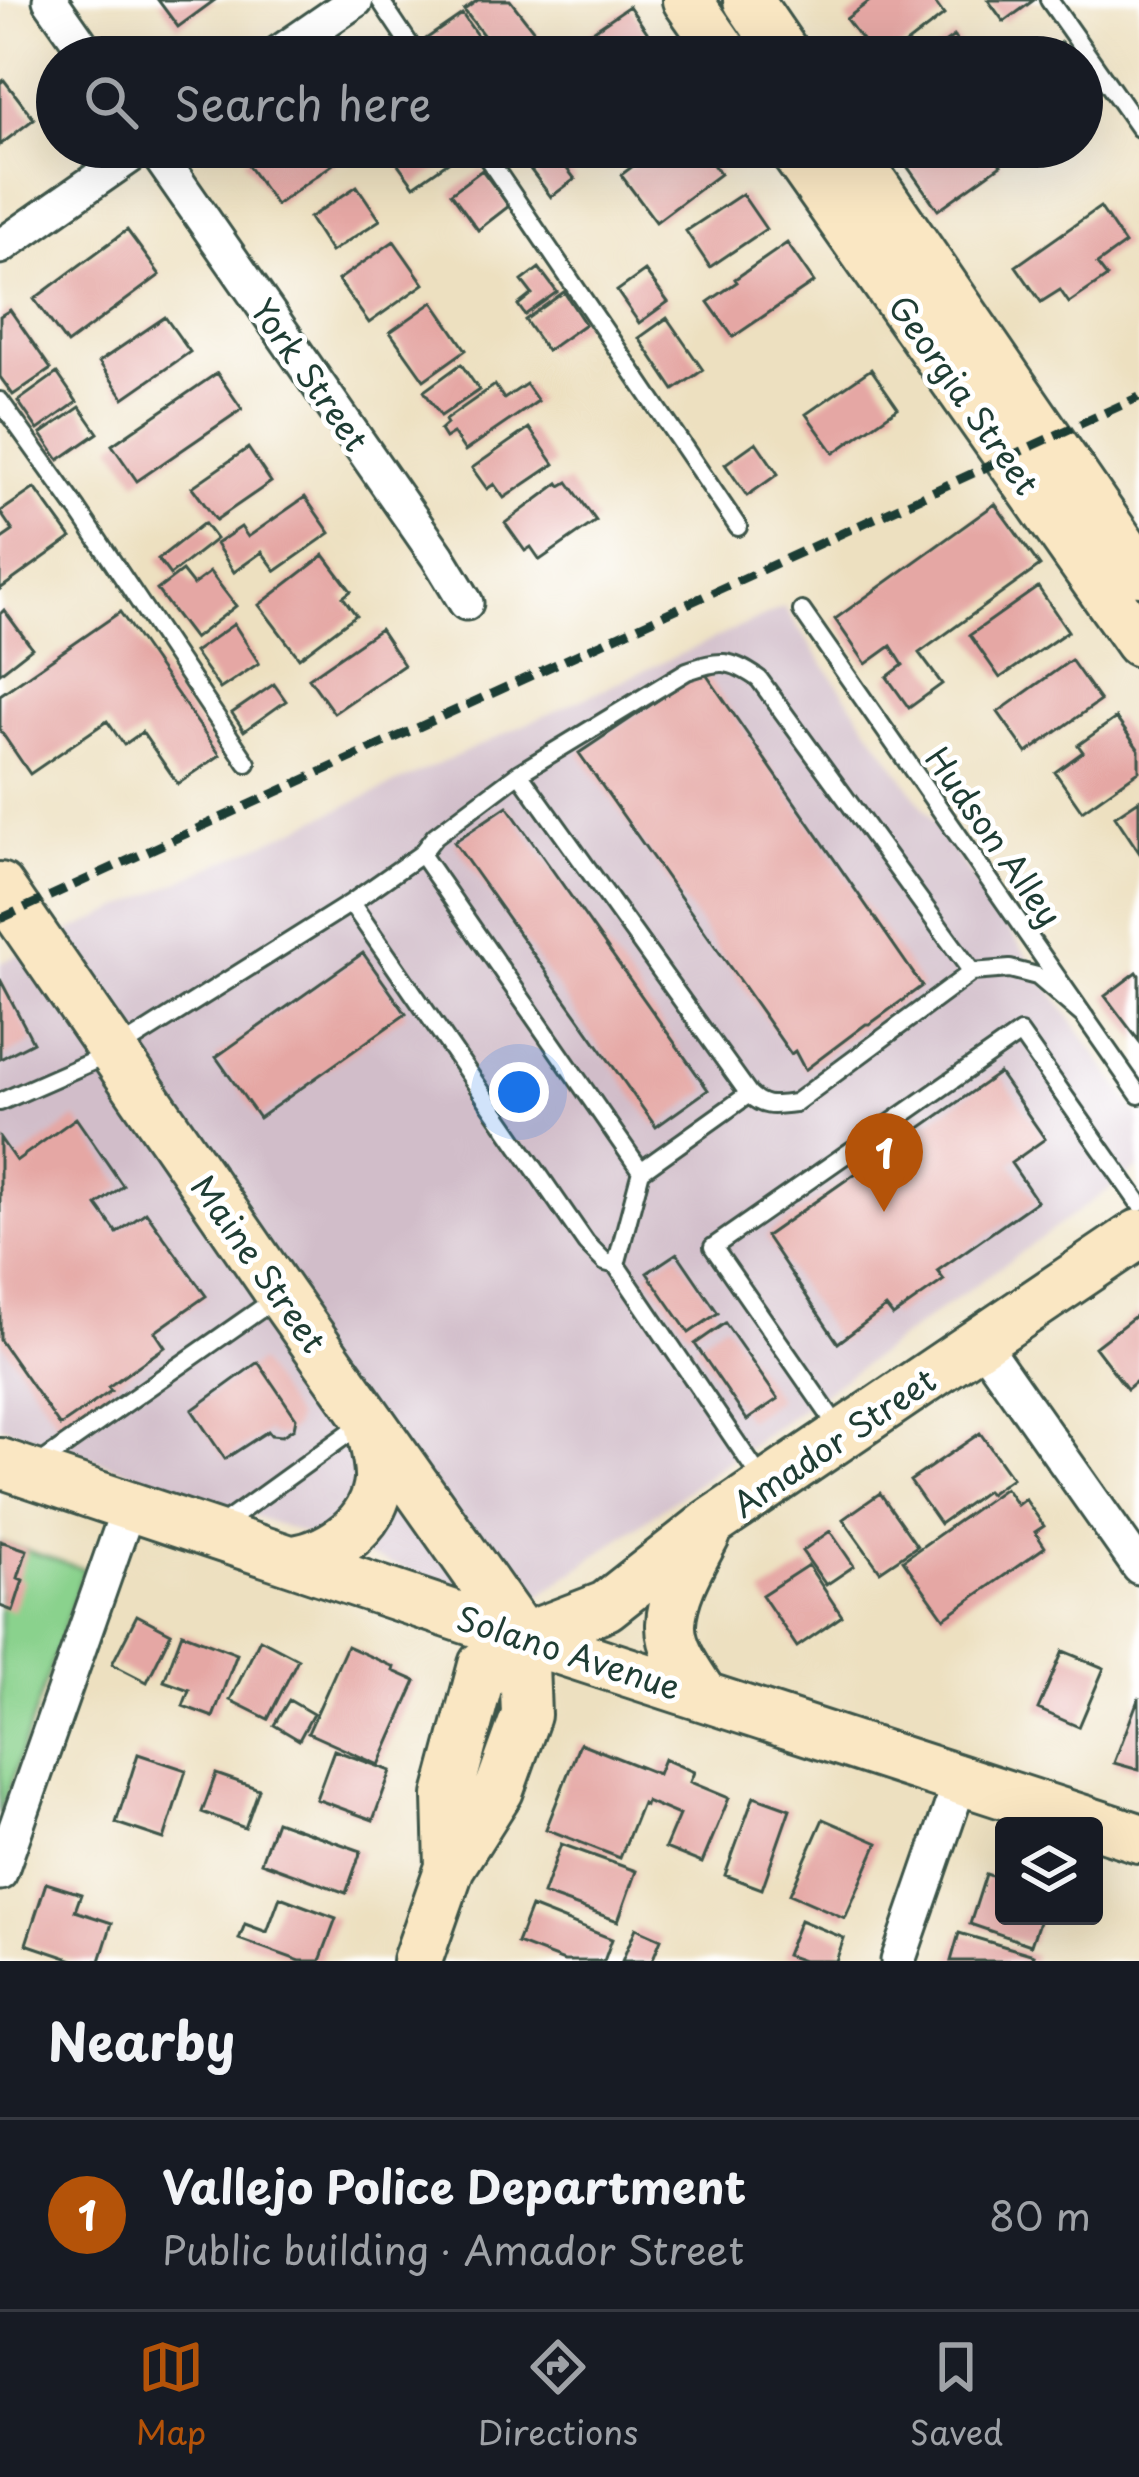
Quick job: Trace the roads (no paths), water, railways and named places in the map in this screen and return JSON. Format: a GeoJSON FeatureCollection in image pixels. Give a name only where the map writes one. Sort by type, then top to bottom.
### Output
{"type":"FeatureCollection","features":[{"type":"Feature","properties":{"kind":"main road"},"geometry":{"type":"LineString","coordinates":[[687,0],[713,36]]}},
{"type":"Feature","properties":{"kind":"main road"},"geometry":{"type":"LineString","coordinates":[[748,0],[773,36]]}},
{"type":"Feature","properties":{"kind":"main road","name":"Georgia Street"},"geometry":{"type":"LineString","coordinates":[[806,168],[1139,642]]}},
{"type":"Feature","properties":{"kind":"main road","name":"Georgia Street"},"geometry":{"type":"LineString","coordinates":[[862,168],[1139,572]]}},
{"type":"Feature","properties":{"kind":"main road","name":"Maine Street"},"geometry":{"type":"LineString","coordinates":[[0,887],[523,1638]]}},
{"type":"Feature","properties":{"kind":"main road","name":"Amador Street"},"geometry":{"type":"LineString","coordinates":[[523,1638],[606,1606],[710,1524],[1139,1234]]}},
{"type":"Feature","properties":{"kind":"main road"},"geometry":{"type":"LineString","coordinates":[[293,1560],[312,1557],[342,1540],[370,1508],[379,1469],[370,1418]]}},
{"type":"Feature","properties":{"kind":"main road","name":"Solano Avenue"},"geometry":{"type":"LineString","coordinates":[[13,1468],[1139,1838]]}},
{"type":"Feature","properties":{"kind":"main road"},"geometry":{"type":"LineString","coordinates":[[702,1694],[679,1657],[670,1626],[682,1582],[710,1524]]}},
{"type":"Feature","properties":{"kind":"main road"},"geometry":{"type":"LineString","coordinates":[[417,1961],[450,1867],[499,1790],[526,1715],[523,1638]]}},
{"type":"Feature","properties":{"kind":"street"},"geometry":{"type":"LineString","coordinates":[[50,0],[75,36]]}},
{"type":"Feature","properties":{"kind":"street"},"geometry":{"type":"LineString","coordinates":[[304,36],[356,0]]}},
{"type":"Feature","properties":{"kind":"street"},"geometry":{"type":"LineString","coordinates":[[0,248],[113,168]]}},
{"type":"Feature","properties":{"kind":"street","name":"York Street"},"geometry":{"type":"LineString","coordinates":[[168,168],[466,603]]}},
{"type":"Feature","properties":{"kind":"street"},"geometry":{"type":"LineString","coordinates":[[980,1341],[1139,1567]]}},
{"type":"Feature","properties":{"kind":"street"},"geometry":{"type":"LineString","coordinates":[[0,1873],[129,1506]]}},
{"type":"Feature","properties":{"kind":"street"},"geometry":{"type":"LineString","coordinates":[[898,1961],[961,1779]]}},
{"type":"Feature","properties":{"kind":"lane"},"geometry":{"type":"LineString","coordinates":[[380,0],[404,36]]}},
{"type":"Feature","properties":{"kind":"lane"},"geometry":{"type":"LineString","coordinates":[[1049,0],[1074,36]]}},
{"type":"Feature","properties":{"kind":"lane"},"geometry":{"type":"LineString","coordinates":[[1103,77],[1139,128]]}},
{"type":"Feature","properties":{"kind":"lane"},"geometry":{"type":"LineString","coordinates":[[494,168],[738,527]]}},
{"type":"Feature","properties":{"kind":"lane"},"geometry":{"type":"LineString","coordinates":[[0,401],[247,763]]}},
{"type":"Feature","properties":{"kind":"lane","name":"Hudson Alley"},"geometry":{"type":"LineString","coordinates":[[802,611],[1139,1094]]}},
{"type":"Feature","properties":{"kind":"lane"},"geometry":{"type":"LineString","coordinates":[[0,1102],[114,1052],[351,903],[421,854],[434,836],[519,773],[686,671],[716,661],[737,664],[759,679],[972,972]]}},
{"type":"Feature","properties":{"kind":"lane"},"geometry":{"type":"LineString","coordinates":[[519,773],[758,1103],[795,1102],[972,972],[1010,969],[1036,976],[1085,1017]]}},
{"type":"Feature","properties":{"kind":"lane"},"geometry":{"type":"LineString","coordinates":[[421,854],[641,1171]]}},
{"type":"Feature","properties":{"kind":"lane"},"geometry":{"type":"LineString","coordinates":[[351,903],[586,1243],[604,1262],[616,1265],[767,1486]]}},
{"type":"Feature","properties":{"kind":"lane"},"geometry":{"type":"LineString","coordinates":[[842,1433],[713,1247],[1020,1033],[1139,1204]]}},
{"type":"Feature","properties":{"kind":"lane"},"geometry":{"type":"LineString","coordinates":[[616,1265],[641,1171],[749,1094]]}},
{"type":"Feature","properties":{"kind":"lane"},"geometry":{"type":"LineString","coordinates":[[13,1468],[281,1295]]}},
{"type":"Feature","properties":{"kind":"lane"},"geometry":{"type":"LineString","coordinates":[[211,1533],[370,1418]]}},
{"type":"Feature","properties":{"kind":"railway"},"geometry":{"type":"LineString","coordinates":[[0,919],[1139,397]]}},
{"type":"Feature","properties":{"kind":"place","name":"Vallejo Police Department"},"geometry":{"type":"Point","coordinates":[884,1212]}}]}
